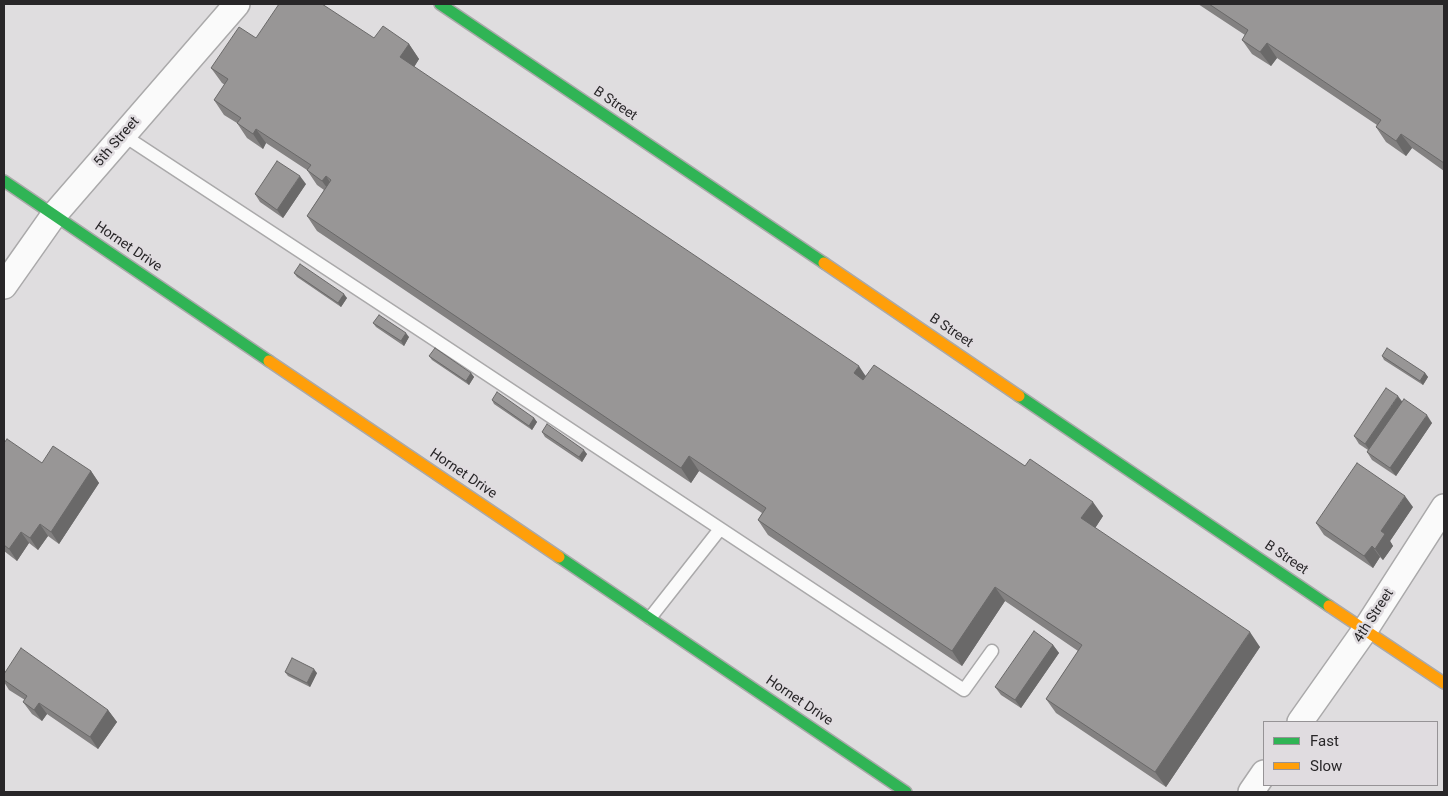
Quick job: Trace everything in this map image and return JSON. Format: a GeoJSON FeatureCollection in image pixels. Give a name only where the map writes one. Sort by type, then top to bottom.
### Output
{"type":"FeatureCollection","features":[{"type":"Feature","properties":{"kind":"street","name":"5th Street"},"geometry":{"type":"LineString","coordinates":[[4,286],[54,215],[236,4]]}},
{"type":"Feature","properties":{"kind":"street","name":"B Street"},"geometry":{"type":"LineString","coordinates":[[440,4],[1444,683]]}},
{"type":"Feature","properties":{"kind":"street","name":"Hornet Drive"},"geometry":{"type":"LineString","coordinates":[[4,181],[906,792]]}},
{"type":"Feature","properties":{"kind":"street","name":"4th Street"},"geometry":{"type":"LineString","coordinates":[[1301,721],[1366,630],[1444,507]]}},
{"type":"Feature","properties":{"kind":"street"},"geometry":{"type":"LineString","coordinates":[[1250,792],[1263,774]]}},
{"type":"Feature","properties":{"kind":"lane"},"geometry":{"type":"LineString","coordinates":[[123,135],[964,690],[992,650]]}},
{"type":"Feature","properties":{"kind":"lane"},"geometry":{"type":"LineString","coordinates":[[650,618],[720,529]]}},
{"type":"Feature","properties":{"kind":"building"},"geometry":{"type":"Polygon","coordinates":[[[279,4],[322,4],[374,38],[383,26],[409,44],[400,57],[859,366],[854,373],[863,380],[874,365],[1025,466],[1030,459],[1093,502],[1081,518],[1250,632],[1155,772],[1046,699],[1082,645],[995,587],[952,651],[758,520],[766,508],[689,456],[681,468],[307,216],[331,180],[326,176],[322,181],[307,170],[311,165],[256,129],[253,134],[237,123],[241,118],[214,100],[228,79],[211,68],[239,27],[256,38],[279,4]]]}},
{"type":"Feature","properties":{"kind":"building"},"geometry":{"type":"Polygon","coordinates":[[[1209,4],[1444,4],[1444,163],[1401,134],[1396,141],[1376,127],[1381,120],[1267,43],[1260,52],[1242,40],[1248,30],[1209,4]]]}},
{"type":"Feature","properties":{"kind":"building"},"geometry":{"type":"Polygon","coordinates":[[[277,161],[300,176],[277,210],[255,194],[277,161]]]}},
{"type":"Feature","properties":{"kind":"building"},"geometry":{"type":"Polygon","coordinates":[[[300,264],[344,294],[338,303],[294,273],[300,264]]]}},
{"type":"Feature","properties":{"kind":"building"},"geometry":{"type":"Polygon","coordinates":[[[379,315],[406,333],[401,341],[373,323],[379,315]]]}},
{"type":"Feature","properties":{"kind":"building"},"geometry":{"type":"Polygon","coordinates":[[[435,348],[471,373],[466,381],[429,356],[435,348]]]}},
{"type":"Feature","properties":{"kind":"building"},"geometry":{"type":"Polygon","coordinates":[[[1387,348],[1425,373],[1420,381],[1382,356],[1387,348]]]}},
{"type":"Feature","properties":{"kind":"building"},"geometry":{"type":"Polygon","coordinates":[[[1386,388],[1398,396],[1365,444],[1354,436],[1386,388]]]}},
{"type":"Feature","properties":{"kind":"building"},"geometry":{"type":"Polygon","coordinates":[[[497,392],[534,418],[529,426],[492,400],[497,392]]]}},
{"type":"Feature","properties":{"kind":"building"},"geometry":{"type":"Polygon","coordinates":[[[1404,399],[1427,415],[1390,468],[1367,452],[1404,399]]]}},
{"type":"Feature","properties":{"kind":"building"},"geometry":{"type":"Polygon","coordinates":[[[547,424],[584,450],[579,457],[542,432],[547,424]]]}},
{"type":"Feature","properties":{"kind":"building"},"geometry":{"type":"Polygon","coordinates":[[[7,439],[42,463],[53,446],[91,471],[51,532],[40,524],[30,538],[21,532],[9,549],[4,545],[4,443],[7,439]]]}},
{"type":"Feature","properties":{"kind":"building"},"geometry":{"type":"Polygon","coordinates":[[[1357,463],[1405,496],[1381,531],[1385,534],[1375,549],[1372,546],[1364,556],[1316,523],[1357,463]]]}},
{"type":"Feature","properties":{"kind":"building"},"geometry":{"type":"Polygon","coordinates":[[[1034,631],[1053,645],[1015,700],[995,687],[1034,631]]]}},
{"type":"Feature","properties":{"kind":"building"},"geometry":{"type":"Polygon","coordinates":[[[21,648],[108,710],[90,737],[39,703],[34,710],[23,702],[27,696],[4,680],[4,674],[21,648]]]}},
{"type":"Feature","properties":{"kind":"building"},"geometry":{"type":"Polygon","coordinates":[[[292,658],[314,669],[307,683],[285,672],[292,658]]]}},
{"type":"Feature","properties":{"kind":"traffic: fast"},"geometry":{"type":"LineString","coordinates":[[440,4],[824,263]]}},
{"type":"Feature","properties":{"kind":"traffic: fast"},"geometry":{"type":"LineString","coordinates":[[4,181],[269,361]]}},
{"type":"Feature","properties":{"kind":"traffic: fast"},"geometry":{"type":"LineString","coordinates":[[1019,396],[1329,606]]}},
{"type":"Feature","properties":{"kind":"traffic: fast"},"geometry":{"type":"LineString","coordinates":[[559,557],[906,792]]}},
{"type":"Feature","properties":{"kind":"traffic: slow"},"geometry":{"type":"LineString","coordinates":[[824,263],[1019,396]]}},
{"type":"Feature","properties":{"kind":"traffic: slow"},"geometry":{"type":"LineString","coordinates":[[269,361],[559,557]]}},
{"type":"Feature","properties":{"kind":"traffic: slow"},"geometry":{"type":"LineString","coordinates":[[1329,606],[1444,683]]}}]}
